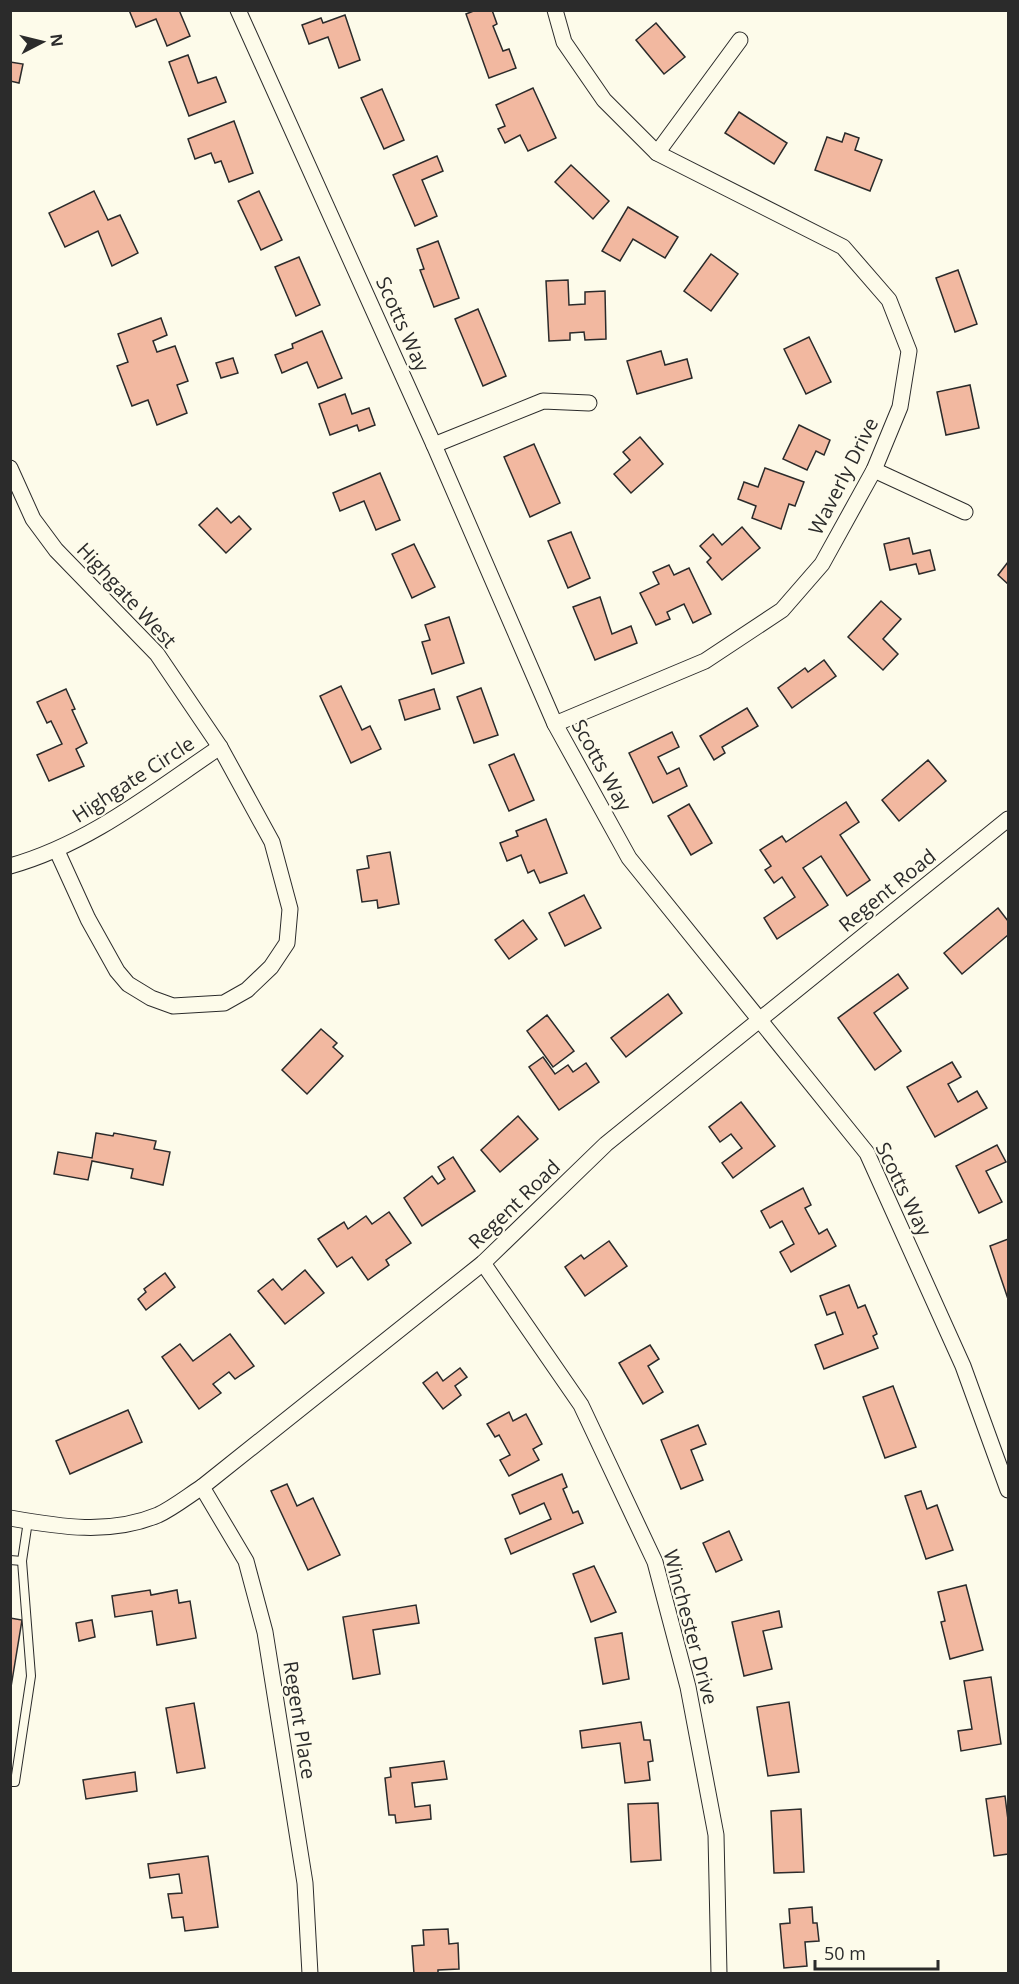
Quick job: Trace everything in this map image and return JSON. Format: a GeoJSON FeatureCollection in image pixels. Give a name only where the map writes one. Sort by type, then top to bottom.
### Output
{"type":"FeatureCollection","features":[{"type":"Feature","properties":{"kind":"street","name":"Scotts Way"},"geometry":{"type":"LineString","coordinates":[[238,10],[434,445],[555,724],[629,858],[867,1153],[963,1366],[1008,1490]]}},
{"type":"Feature","properties":{"kind":"street","name":"Waverly Drive"},"geometry":{"type":"LineString","coordinates":[[555,10],[564,42],[604,100],[657,153],[843,247],[889,300],[909,351],[900,407],[874,470],[822,564],[782,610],[705,661],[555,724]]}},
{"type":"Feature","properties":{"kind":"street"},"geometry":{"type":"LineString","coordinates":[[657,153],[740,40]]}},
{"type":"Feature","properties":{"kind":"street"},"geometry":{"type":"LineString","coordinates":[[434,445],[543,401],[590,403]]}},
{"type":"Feature","properties":{"kind":"street","name":"Highgate West"},"geometry":{"type":"LineString","coordinates":[[10,468],[33,519],[56,550],[157,654],[220,747]]}},
{"type":"Feature","properties":{"kind":"street"},"geometry":{"type":"LineString","coordinates":[[874,470],[965,512]]}},
{"type":"Feature","properties":{"kind":"street","name":"Highgate Circle"},"geometry":{"type":"LineString","coordinates":[[220,747],[272,842],[290,909],[287,943],[271,968],[247,990],[224,1004],[173,1006],[151,998],[128,984],[117,971],[88,919],[57,851],[152,795],[220,747]]}},
{"type":"Feature","properties":{"kind":"street","name":"Regent Road"},"geometry":{"type":"LineString","coordinates":[[10,1518],[57,1526],[99,1529],[158,1515],[202,1487],[483,1263],[606,1144],[1008,819]]}},
{"type":"Feature","properties":{"kind":"street"},"geometry":{"type":"LineString","coordinates":[[10,866],[57,851]]}},
{"type":"Feature","properties":{"kind":"street","name":"Winchester Drive"},"geometry":{"type":"LineString","coordinates":[[483,1263],[581,1406],[656,1562],[688,1687],[716,1835],[719,1974]]}},
{"type":"Feature","properties":{"kind":"street","name":"Regent Place"},"geometry":{"type":"LineString","coordinates":[[202,1487],[246,1561],[265,1632],[305,1883],[310,1974]]}},
{"type":"Feature","properties":{"kind":"lane"},"geometry":{"type":"LineString","coordinates":[[10,1782],[15,1782],[31,1676],[22,1561],[28,1521]]}},
{"type":"Feature","properties":{"kind":"lane"},"geometry":{"type":"LineString","coordinates":[[10,1560],[22,1561]]}},
{"type":"Feature","properties":{"kind":"building"},"geometry":{"type":"Polygon","coordinates":[[[129,10],[179,10],[190,36],[167,46],[156,19],[136,27],[129,10]]]}},
{"type":"Feature","properties":{"kind":"building"},"geometry":{"type":"Polygon","coordinates":[[[476,10],[492,10],[497,24],[493,26],[503,51],[509,49],[516,68],[489,78],[466,14],[476,10]]]}},
{"type":"Feature","properties":{"kind":"building"},"geometry":{"type":"Polygon","coordinates":[[[345,15],[360,60],[339,68],[328,37],[309,44],[302,25],[321,18],[323,23],[345,15]]]}},
{"type":"Feature","properties":{"kind":"building"},"geometry":{"type":"Polygon","coordinates":[[[656,23],[685,57],[664,74],[636,40],[656,23]]]}},
{"type":"Feature","properties":{"kind":"building"},"geometry":{"type":"Polygon","coordinates":[[[188,55],[198,83],[216,77],[226,102],[189,116],[169,62],[188,55]]]}},
{"type":"Feature","properties":{"kind":"building"},"geometry":{"type":"Polygon","coordinates":[[[10,62],[23,64],[19,83],[10,81],[10,62]]]}},
{"type":"Feature","properties":{"kind":"building"},"geometry":{"type":"Polygon","coordinates":[[[533,88],[556,138],[528,151],[520,135],[505,143],[498,129],[505,126],[496,105],[533,88]]]}},
{"type":"Feature","properties":{"kind":"building"},"geometry":{"type":"Polygon","coordinates":[[[382,89],[404,140],[384,149],[361,98],[382,89]]]}},
{"type":"Feature","properties":{"kind":"building"},"geometry":{"type":"Polygon","coordinates":[[[739,112],[787,143],[774,164],[725,133],[739,112]]]}},
{"type":"Feature","properties":{"kind":"building"},"geometry":{"type":"Polygon","coordinates":[[[234,121],[253,173],[229,182],[221,161],[215,163],[211,153],[195,159],[188,139],[234,121]]]}},
{"type":"Feature","properties":{"kind":"building"},"geometry":{"type":"Polygon","coordinates":[[[845,133],[859,138],[855,150],[882,160],[870,191],[815,170],[827,137],[842,142],[845,133]]]}},
{"type":"Feature","properties":{"kind":"building"},"geometry":{"type":"Polygon","coordinates":[[[437,156],[443,171],[422,180],[437,216],[415,226],[393,175],[437,156]]]}},
{"type":"Feature","properties":{"kind":"building"},"geometry":{"type":"Polygon","coordinates":[[[571,165],[609,201],[593,219],[555,182],[571,165]]]}},
{"type":"Feature","properties":{"kind":"building"},"geometry":{"type":"Polygon","coordinates":[[[94,191],[108,220],[120,215],[138,253],[112,266],[98,231],[65,247],[49,213],[94,191]]]}},
{"type":"Feature","properties":{"kind":"building"},"geometry":{"type":"Polygon","coordinates":[[[259,191],[282,240],[261,250],[238,201],[259,191]]]}},
{"type":"Feature","properties":{"kind":"building"},"geometry":{"type":"Polygon","coordinates":[[[628,207],[678,237],[665,258],[633,239],[620,261],[602,251],[628,207]]]}},
{"type":"Feature","properties":{"kind":"building"},"geometry":{"type":"Polygon","coordinates":[[[438,241],[459,298],[434,307],[420,270],[424,269],[417,249],[438,241]]]}},
{"type":"Feature","properties":{"kind":"building"},"geometry":{"type":"Polygon","coordinates":[[[711,254],[738,274],[711,311],[684,291],[711,254]]]}},
{"type":"Feature","properties":{"kind":"building"},"geometry":{"type":"Polygon","coordinates":[[[299,257],[320,305],[296,316],[275,267],[299,257]]]}},
{"type":"Feature","properties":{"kind":"building"},"geometry":{"type":"Polygon","coordinates":[[[958,270],[977,324],[955,332],[936,278],[958,270]]]}},
{"type":"Feature","properties":{"kind":"building"},"geometry":{"type":"Polygon","coordinates":[[[568,280],[569,305],[585,304],[585,292],[605,291],[606,339],[585,340],[584,332],[570,333],[570,340],[549,341],[546,281],[568,280]]]}},
{"type":"Feature","properties":{"kind":"building"},"geometry":{"type":"Polygon","coordinates":[[[478,309],[506,376],[483,386],[455,319],[478,309]]]}},
{"type":"Feature","properties":{"kind":"building"},"geometry":{"type":"Polygon","coordinates":[[[161,318],[167,335],[153,341],[157,352],[175,346],[188,381],[177,385],[187,413],[157,425],[148,400],[132,406],[117,366],[128,362],[118,334],[161,318]]]}},
{"type":"Feature","properties":{"kind":"building"},"geometry":{"type":"Polygon","coordinates":[[[322,331],[342,378],[318,388],[307,362],[282,373],[275,355],[293,348],[292,344],[322,331]]]}},
{"type":"Feature","properties":{"kind":"building"},"geometry":{"type":"Polygon","coordinates":[[[809,337],[831,382],[806,394],[784,349],[809,337]]]}},
{"type":"Feature","properties":{"kind":"building"},"geometry":{"type":"Polygon","coordinates":[[[661,351],[665,365],[687,359],[692,378],[637,394],[627,361],[661,351]]]}},
{"type":"Feature","properties":{"kind":"building"},"geometry":{"type":"Polygon","coordinates":[[[233,358],[238,373],[221,378],[216,363],[233,358]]]}},
{"type":"Feature","properties":{"kind":"building"},"geometry":{"type":"Polygon","coordinates":[[[970,385],[979,428],[946,435],[937,392],[970,385]]]}},
{"type":"Feature","properties":{"kind":"building"},"geometry":{"type":"Polygon","coordinates":[[[345,394],[352,414],[369,408],[375,425],[359,431],[357,425],[330,435],[319,404],[345,394]]]}},
{"type":"Feature","properties":{"kind":"building"},"geometry":{"type":"Polygon","coordinates":[[[799,425],[830,440],[824,455],[816,451],[807,470],[783,459],[799,425]]]}},
{"type":"Feature","properties":{"kind":"building"},"geometry":{"type":"Polygon","coordinates":[[[640,437],[663,464],[631,493],[614,474],[630,460],[623,452],[640,437]]]}},
{"type":"Feature","properties":{"kind":"building"},"geometry":{"type":"Polygon","coordinates":[[[534,444],[560,503],[530,517],[504,457],[534,444]]]}},
{"type":"Feature","properties":{"kind":"building"},"geometry":{"type":"Polygon","coordinates":[[[765,468],[804,482],[795,506],[789,504],[781,529],[752,518],[756,506],[738,499],[744,482],[758,487],[765,468]]]}},
{"type":"Feature","properties":{"kind":"building"},"geometry":{"type":"Polygon","coordinates":[[[380,473],[400,520],[376,530],[364,501],[340,511],[333,493],[380,473]]]}},
{"type":"Feature","properties":{"kind":"building"},"geometry":{"type":"Polygon","coordinates":[[[217,508],[231,523],[239,516],[251,529],[226,553],[199,525],[217,508]]]}},
{"type":"Feature","properties":{"kind":"building"},"geometry":{"type":"Polygon","coordinates":[[[742,527],[760,548],[722,580],[707,562],[711,558],[700,546],[713,534],[722,545],[742,527]]]}},
{"type":"Feature","properties":{"kind":"building"},"geometry":{"type":"Polygon","coordinates":[[[571,532],[590,578],[568,588],[548,541],[571,532]]]}},
{"type":"Feature","properties":{"kind":"building"},"geometry":{"type":"Polygon","coordinates":[[[909,538],[913,554],[930,550],[935,570],[919,574],[916,564],[890,570],[884,544],[909,538]]]}},
{"type":"Feature","properties":{"kind":"building"},"geometry":{"type":"Polygon","coordinates":[[[414,544],[435,587],[412,598],[392,554],[414,544]]]}},
{"type":"Feature","properties":{"kind":"building"},"geometry":{"type":"Polygon","coordinates":[[[1008,562],[1008,584],[998,575],[1008,562]]]}},
{"type":"Feature","properties":{"kind":"building"},"geometry":{"type":"Polygon","coordinates":[[[669,565],[674,575],[689,568],[711,614],[693,623],[684,604],[667,612],[670,619],[656,625],[640,593],[659,584],[653,572],[669,565]]]}},
{"type":"Feature","properties":{"kind":"building"},"geometry":{"type":"Polygon","coordinates":[[[600,597],[612,634],[631,626],[637,643],[595,660],[573,607],[600,597]]]}},
{"type":"Feature","properties":{"kind":"building"},"geometry":{"type":"Polygon","coordinates":[[[881,601],[901,619],[883,639],[898,654],[883,670],[848,637],[881,601]]]}},
{"type":"Feature","properties":{"kind":"building"},"geometry":{"type":"Polygon","coordinates":[[[449,617],[464,663],[432,674],[422,642],[430,640],[425,625],[449,617]]]}},
{"type":"Feature","properties":{"kind":"building"},"geometry":{"type":"Polygon","coordinates":[[[824,660],[836,676],[792,708],[778,688],[805,668],[808,672],[824,660]]]}},
{"type":"Feature","properties":{"kind":"building"},"geometry":{"type":"Polygon","coordinates":[[[341,686],[362,730],[370,726],[381,749],[351,763],[320,696],[341,686]]]}},
{"type":"Feature","properties":{"kind":"building"},"geometry":{"type":"Polygon","coordinates":[[[481,688],[498,735],[474,743],[457,697],[481,688]]]}},
{"type":"Feature","properties":{"kind":"building"},"geometry":{"type":"Polygon","coordinates":[[[66,689],[75,709],[72,710],[87,743],[76,749],[84,766],[49,781],[37,755],[62,744],[51,721],[47,723],[37,702],[66,689]]]}},
{"type":"Feature","properties":{"kind":"building"},"geometry":{"type":"Polygon","coordinates":[[[434,689],[440,709],[405,720],[399,700],[434,689]]]}},
{"type":"Feature","properties":{"kind":"building"},"geometry":{"type":"Polygon","coordinates":[[[747,708],[758,726],[722,747],[725,753],[714,760],[700,736],[747,708]]]}},
{"type":"Feature","properties":{"kind":"building"},"geometry":{"type":"Polygon","coordinates":[[[672,732],[679,747],[658,757],[667,774],[679,768],[687,786],[653,803],[629,753],[672,732]]]}},
{"type":"Feature","properties":{"kind":"building"},"geometry":{"type":"Polygon","coordinates":[[[514,754],[534,800],[509,811],[489,765],[514,754]]]}},
{"type":"Feature","properties":{"kind":"building"},"geometry":{"type":"Polygon","coordinates":[[[928,760],[946,781],[899,821],[882,800],[928,760]]]}},
{"type":"Feature","properties":{"kind":"building"},"geometry":{"type":"Polygon","coordinates":[[[846,802],[859,822],[840,835],[870,880],[847,896],[821,856],[803,868],[828,905],[777,939],[764,918],[795,897],[782,877],[774,883],[765,870],[771,866],[760,850],[782,836],[786,842],[846,802]]]}},
{"type":"Feature","properties":{"kind":"building"},"geometry":{"type":"Polygon","coordinates":[[[689,804],[712,843],[691,855],[668,816],[689,804]]]}},
{"type":"Feature","properties":{"kind":"building"},"geometry":{"type":"Polygon","coordinates":[[[546,819],[567,873],[540,883],[534,870],[528,873],[521,855],[507,861],[500,843],[518,836],[516,831],[546,819]]]}},
{"type":"Feature","properties":{"kind":"building"},"geometry":{"type":"Polygon","coordinates":[[[390,852],[399,904],[378,908],[377,900],[362,902],[357,870],[369,868],[367,856],[390,852]]]}},
{"type":"Feature","properties":{"kind":"building"},"geometry":{"type":"Polygon","coordinates":[[[584,895],[601,928],[565,946],[549,913],[584,895]]]}},
{"type":"Feature","properties":{"kind":"building"},"geometry":{"type":"Polygon","coordinates":[[[998,908],[1008,921],[1008,935],[962,974],[944,953],[998,908]]]}},
{"type":"Feature","properties":{"kind":"building"},"geometry":{"type":"Polygon","coordinates":[[[523,920],[537,939],[509,959],[495,940],[523,920]]]}},
{"type":"Feature","properties":{"kind":"building"},"geometry":{"type":"Polygon","coordinates":[[[898,974],[908,988],[874,1013],[901,1051],[875,1070],[838,1018],[898,974]]]}},
{"type":"Feature","properties":{"kind":"building"},"geometry":{"type":"Polygon","coordinates":[[[668,994],[682,1013],[626,1057],[611,1038],[668,994]]]}},
{"type":"Feature","properties":{"kind":"building"},"geometry":{"type":"Polygon","coordinates":[[[547,1015],[574,1051],[553,1067],[527,1031],[547,1015]]]}},
{"type":"Feature","properties":{"kind":"building"},"geometry":{"type":"Polygon","coordinates":[[[321,1029],[337,1043],[333,1047],[343,1056],[307,1094],[282,1070],[321,1029]]]}},
{"type":"Feature","properties":{"kind":"building"},"geometry":{"type":"Polygon","coordinates":[[[543,1057],[555,1074],[568,1065],[573,1072],[586,1063],[599,1082],[559,1110],[529,1067],[543,1057]]]}},
{"type":"Feature","properties":{"kind":"building"},"geometry":{"type":"Polygon","coordinates":[[[952,1062],[961,1077],[948,1084],[958,1102],[977,1091],[987,1108],[935,1137],[907,1087],[952,1062]]]}},
{"type":"Feature","properties":{"kind":"building"},"geometry":{"type":"Polygon","coordinates":[[[741,1102],[775,1146],[733,1178],[722,1163],[742,1148],[731,1134],[720,1142],[709,1127],[741,1102]]]}},
{"type":"Feature","properties":{"kind":"building"},"geometry":{"type":"Polygon","coordinates":[[[518,1116],[538,1139],[500,1172],[481,1150],[518,1116]]]}},
{"type":"Feature","properties":{"kind":"building"},"geometry":{"type":"Polygon","coordinates":[[[96,1133],[113,1136],[114,1133],[156,1141],[154,1149],[170,1152],[163,1185],[131,1178],[133,1169],[92,1161],[88,1180],[54,1174],[58,1152],[92,1158],[96,1133]]]}},
{"type":"Feature","properties":{"kind":"building"},"geometry":{"type":"Polygon","coordinates":[[[997,1145],[1006,1162],[986,1171],[1002,1202],[979,1213],[956,1166],[997,1145]]]}},
{"type":"Feature","properties":{"kind":"building"},"geometry":{"type":"Polygon","coordinates":[[[453,1157],[475,1191],[422,1226],[404,1198],[432,1176],[438,1184],[445,1179],[438,1167],[453,1157]]]}},
{"type":"Feature","properties":{"kind":"building"},"geometry":{"type":"Polygon","coordinates":[[[803,1188],[811,1205],[805,1208],[819,1234],[827,1229],[836,1246],[791,1272],[780,1252],[794,1244],[782,1221],[770,1228],[761,1211],[803,1188]]]}},
{"type":"Feature","properties":{"kind":"building"},"geometry":{"type":"Polygon","coordinates":[[[389,1212],[411,1243],[386,1260],[389,1265],[368,1280],[352,1257],[337,1267],[318,1239],[344,1222],[348,1229],[366,1216],[372,1224],[389,1212]]]}},
{"type":"Feature","properties":{"kind":"building"},"geometry":{"type":"Polygon","coordinates":[[[1008,1239],[1008,1299],[990,1246],[1008,1239]]]}},
{"type":"Feature","properties":{"kind":"building"},"geometry":{"type":"Polygon","coordinates":[[[609,1241],[627,1266],[585,1296],[565,1267],[581,1255],[584,1259],[609,1241]]]}},
{"type":"Feature","properties":{"kind":"building"},"geometry":{"type":"Polygon","coordinates":[[[305,1270],[324,1293],[285,1324],[258,1291],[273,1279],[282,1290],[305,1270]]]}},
{"type":"Feature","properties":{"kind":"building"},"geometry":{"type":"Polygon","coordinates":[[[165,1273],[175,1287],[146,1310],[138,1299],[146,1292],[144,1289],[165,1273]]]}},
{"type":"Feature","properties":{"kind":"building"},"geometry":{"type":"Polygon","coordinates":[[[849,1285],[858,1308],[865,1305],[877,1334],[873,1336],[878,1348],[824,1369],[815,1345],[843,1334],[835,1312],[827,1315],[820,1296],[849,1285]]]}},
{"type":"Feature","properties":{"kind":"building"},"geometry":{"type":"Polygon","coordinates":[[[230,1334],[254,1366],[235,1379],[229,1372],[213,1384],[221,1393],[199,1409],[162,1357],[180,1344],[193,1361],[230,1334]]]}},
{"type":"Feature","properties":{"kind":"building"},"geometry":{"type":"Polygon","coordinates":[[[650,1345],[659,1359],[648,1366],[663,1392],[643,1404],[619,1363],[650,1345]]]}},
{"type":"Feature","properties":{"kind":"building"},"geometry":{"type":"Polygon","coordinates":[[[460,1368],[467,1377],[455,1386],[461,1395],[443,1409],[423,1383],[437,1372],[443,1381],[460,1368]]]}},
{"type":"Feature","properties":{"kind":"building"},"geometry":{"type":"Polygon","coordinates":[[[893,1386],[916,1447],[885,1458],[863,1397],[893,1386]]]}},
{"type":"Feature","properties":{"kind":"building"},"geometry":{"type":"Polygon","coordinates":[[[128,1410],[142,1442],[70,1474],[56,1441],[128,1410]]]}},
{"type":"Feature","properties":{"kind":"building"},"geometry":{"type":"Polygon","coordinates":[[[509,1412],[513,1421],[526,1414],[542,1444],[533,1449],[539,1460],[509,1476],[500,1460],[510,1455],[499,1435],[495,1437],[487,1424],[509,1412]]]}},
{"type":"Feature","properties":{"kind":"building"},"geometry":{"type":"Polygon","coordinates":[[[698,1425],[706,1444],[691,1450],[703,1480],[681,1489],[661,1440],[698,1425]]]}},
{"type":"Feature","properties":{"kind":"building"},"geometry":{"type":"Polygon","coordinates":[[[562,1474],[567,1487],[563,1489],[573,1513],[578,1511],[583,1523],[511,1554],[505,1539],[551,1519],[544,1503],[520,1514],[512,1495],[562,1474]]]}},
{"type":"Feature","properties":{"kind":"building"},"geometry":{"type":"Polygon","coordinates":[[[287,1484],[297,1506],[313,1498],[340,1555],[308,1570],[271,1491],[287,1484]]]}},
{"type":"Feature","properties":{"kind":"building"},"geometry":{"type":"Polygon","coordinates":[[[921,1491],[927,1509],[937,1505],[953,1550],[926,1559],[905,1496],[921,1491]]]}},
{"type":"Feature","properties":{"kind":"building"},"geometry":{"type":"Polygon","coordinates":[[[729,1531],[742,1560],[716,1572],[703,1543],[729,1531]]]}},
{"type":"Feature","properties":{"kind":"building"},"geometry":{"type":"Polygon","coordinates":[[[594,1566],[616,1612],[591,1622],[573,1574],[594,1566]]]}},
{"type":"Feature","properties":{"kind":"building"},"geometry":{"type":"Polygon","coordinates":[[[966,1585],[983,1650],[950,1659],[941,1622],[945,1621],[938,1592],[966,1585]]]}},
{"type":"Feature","properties":{"kind":"building"},"geometry":{"type":"Polygon","coordinates":[[[150,1590],[151,1595],[177,1590],[179,1603],[190,1601],[196,1638],[157,1645],[152,1611],[115,1617],[112,1596],[150,1590]]]}},
{"type":"Feature","properties":{"kind":"building"},"geometry":{"type":"Polygon","coordinates":[[[416,1605],[419,1623],[373,1630],[380,1674],[353,1679],[343,1617],[416,1605]]]}},
{"type":"Feature","properties":{"kind":"building"},"geometry":{"type":"Polygon","coordinates":[[[779,1611],[782,1627],[763,1631],[772,1669],[744,1676],[732,1622],[779,1611]]]}},
{"type":"Feature","properties":{"kind":"building"},"geometry":{"type":"Polygon","coordinates":[[[10,1618],[22,1620],[10,1693],[10,1618]]]}},
{"type":"Feature","properties":{"kind":"building"},"geometry":{"type":"Polygon","coordinates":[[[92,1620],[95,1637],[79,1641],[76,1623],[92,1620]]]}},
{"type":"Feature","properties":{"kind":"building"},"geometry":{"type":"Polygon","coordinates":[[[622,1633],[629,1679],[603,1684],[595,1638],[622,1633]]]}},
{"type":"Feature","properties":{"kind":"building"},"geometry":{"type":"Polygon","coordinates":[[[991,1677],[1001,1744],[961,1751],[958,1731],[972,1729],[964,1681],[991,1677]]]}},
{"type":"Feature","properties":{"kind":"building"},"geometry":{"type":"Polygon","coordinates":[[[789,1702],[799,1772],[768,1776],[757,1707],[789,1702]]]}},
{"type":"Feature","properties":{"kind":"building"},"geometry":{"type":"Polygon","coordinates":[[[194,1703],[205,1768],[177,1773],[166,1708],[194,1703]]]}},
{"type":"Feature","properties":{"kind":"building"},"geometry":{"type":"Polygon","coordinates":[[[641,1722],[644,1740],[650,1740],[653,1761],[648,1762],[650,1780],[625,1783],[620,1743],[582,1748],[580,1731],[641,1722]]]}},
{"type":"Feature","properties":{"kind":"building"},"geometry":{"type":"Polygon","coordinates":[[[444,1761],[447,1779],[412,1783],[415,1807],[430,1805],[431,1819],[396,1823],[395,1815],[389,1815],[385,1778],[391,1777],[390,1768],[444,1761]]]}},
{"type":"Feature","properties":{"kind":"building"},"geometry":{"type":"Polygon","coordinates":[[[135,1772],[137,1791],[86,1799],[83,1780],[135,1772]]]}},
{"type":"Feature","properties":{"kind":"building"},"geometry":{"type":"Polygon","coordinates":[[[1005,1796],[1008,1854],[994,1856],[986,1799],[1005,1796]]]}},
{"type":"Feature","properties":{"kind":"building"},"geometry":{"type":"Polygon","coordinates":[[[658,1803],[661,1860],[631,1862],[628,1804],[658,1803]]]}},
{"type":"Feature","properties":{"kind":"building"},"geometry":{"type":"Polygon","coordinates":[[[801,1809],[804,1872],[774,1873],[771,1811],[801,1809]]]}},
{"type":"Feature","properties":{"kind":"building"},"geometry":{"type":"Polygon","coordinates":[[[208,1856],[218,1927],[185,1931],[183,1917],[172,1918],[168,1894],[182,1893],[179,1874],[150,1878],[148,1864],[208,1856]]]}},
{"type":"Feature","properties":{"kind":"building"},"geometry":{"type":"Polygon","coordinates":[[[812,1907],[813,1923],[817,1923],[819,1941],[805,1942],[807,1966],[784,1968],[780,1924],[790,1923],[789,1909],[812,1907]]]}},
{"type":"Feature","properties":{"kind":"building"},"geometry":{"type":"Polygon","coordinates":[[[448,1929],[449,1944],[458,1943],[459,1969],[438,1970],[438,1974],[414,1974],[412,1946],[424,1945],[423,1930],[448,1929]]]}}]}
